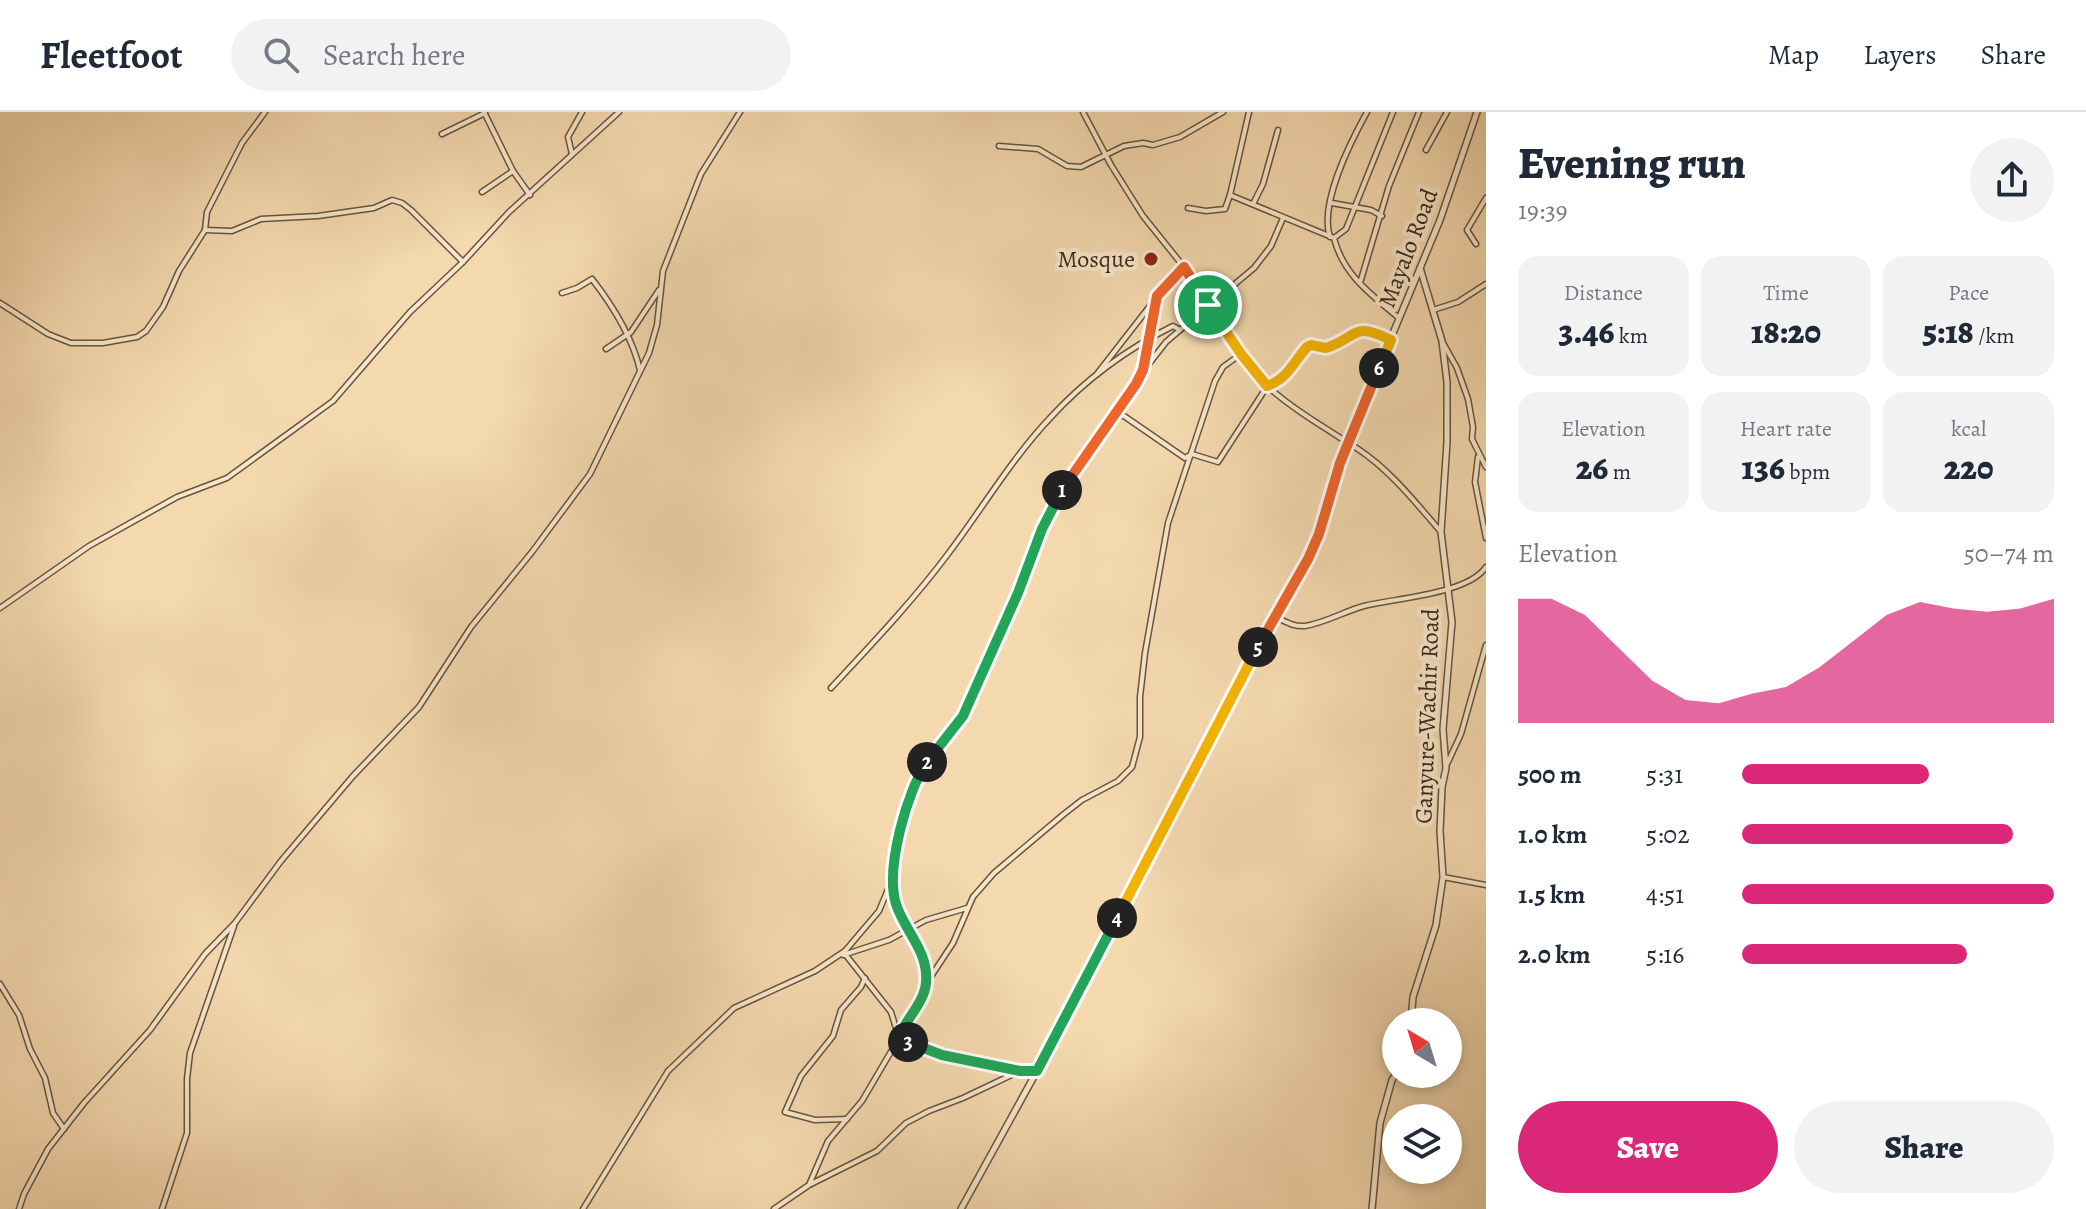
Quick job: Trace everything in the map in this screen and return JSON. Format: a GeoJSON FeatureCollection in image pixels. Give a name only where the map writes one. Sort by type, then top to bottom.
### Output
{"type":"FeatureCollection","features":[{"type":"Feature","properties":{"kind":"street"},"geometry":{"type":"LineString","coordinates":[[0,303],[48,334],[71,343],[113,343],[137,337],[146,331],[163,307],[179,271],[205,230],[207,212],[242,143],[265,112]]}},
{"type":"Feature","properties":{"kind":"street"},"geometry":{"type":"LineString","coordinates":[[0,608],[89,546],[177,497],[227,478],[333,401],[410,312],[463,262],[509,212],[619,112]]}},
{"type":"Feature","properties":{"kind":"street"},"geometry":{"type":"LineString","coordinates":[[19,1209],[40,1162],[84,1103],[150,1030],[205,954],[235,923],[281,861],[360,768],[419,707],[471,627],[596,464],[654,341],[667,259],[701,174],[740,112]]}},
{"type":"Feature","properties":{"kind":"street"},"geometry":{"type":"LineString","coordinates":[[1083,112],[1143,216],[1184,267],[1241,354],[1267,386],[1356,448],[1403,487],[1441,532]]}},
{"type":"Feature","properties":{"kind":"street"},"geometry":{"type":"LineString","coordinates":[[999,146],[1038,149],[1067,166],[1081,167],[1133,144],[1161,144],[1223,112]]}},
{"type":"Feature","properties":{"kind":"street"},"geometry":{"type":"LineString","coordinates":[[1188,208],[1206,211],[1225,209],[1249,112]]}},
{"type":"Feature","properties":{"kind":"street"},"geometry":{"type":"LineString","coordinates":[[1367,112],[1354,133],[1336,179],[1328,228],[1345,266],[1371,297],[1400,319]]}},
{"type":"Feature","properties":{"kind":"street"},"geometry":{"type":"LineString","coordinates":[[1332,238],[1346,229],[1393,112]]}},
{"type":"Feature","properties":{"kind":"street"},"geometry":{"type":"LineString","coordinates":[[1360,284],[1389,186],[1419,112]]}},
{"type":"Feature","properties":{"kind":"street"},"geometry":{"type":"LineString","coordinates":[[1426,150],[1447,112]]}},
{"type":"Feature","properties":{"kind":"street","name":"Mayalo Road"},"geometry":{"type":"LineString","coordinates":[[961,1209],[1037,1071],[1319,534],[1347,444],[1440,220],[1477,112]]}},
{"type":"Feature","properties":{"kind":"street"},"geometry":{"type":"LineString","coordinates":[[442,134],[485,113],[513,171],[530,195]]}},
{"type":"Feature","properties":{"kind":"street"},"geometry":{"type":"LineString","coordinates":[[572,154],[568,137],[578,113]]}},
{"type":"Feature","properties":{"kind":"street"},"geometry":{"type":"LineString","coordinates":[[1253,204],[1263,184],[1278,130]]}},
{"type":"Feature","properties":{"kind":"street"},"geometry":{"type":"LineString","coordinates":[[482,192],[513,171]]}},
{"type":"Feature","properties":{"kind":"street"},"geometry":{"type":"LineString","coordinates":[[1230,195],[1332,238]]}},
{"type":"Feature","properties":{"kind":"street"},"geometry":{"type":"LineString","coordinates":[[1476,244],[1467,230],[1486,198]]}},
{"type":"Feature","properties":{"kind":"street"},"geometry":{"type":"LineString","coordinates":[[205,230],[232,231],[261,219],[318,216],[374,208],[392,200],[411,210],[463,262]]}},
{"type":"Feature","properties":{"kind":"street"},"geometry":{"type":"LineString","coordinates":[[1332,203],[1355,206],[1382,216]]}},
{"type":"Feature","properties":{"kind":"street"},"geometry":{"type":"LineString","coordinates":[[583,1209],[668,1071],[734,1008],[815,971],[837,957],[857,939],[879,911],[887,897],[917,778],[963,716],[1013,605],[1052,507],[1143,370],[1166,342],[1254,268],[1271,246],[1283,218]]}},
{"type":"Feature","properties":{"kind":"street"},"geometry":{"type":"LineString","coordinates":[[1095,378],[1167,282],[1184,267]]}},
{"type":"Feature","properties":{"kind":"street","name":"Ganyure-Wachir Road"},"geometry":{"type":"LineString","coordinates":[[1412,1008],[1436,925],[1443,877],[1440,831],[1446,768],[1443,729],[1452,622],[1441,532],[1448,414],[1442,341],[1420,268]]}},
{"type":"Feature","properties":{"kind":"street"},"geometry":{"type":"LineString","coordinates":[[562,293],[592,279],[610,303],[627,335],[641,372]]}},
{"type":"Feature","properties":{"kind":"street"},"geometry":{"type":"LineString","coordinates":[[1431,310],[1458,302],[1486,285]]}},
{"type":"Feature","properties":{"kind":"street"},"geometry":{"type":"LineString","coordinates":[[606,349],[627,335],[660,288]]}},
{"type":"Feature","properties":{"kind":"street"},"geometry":{"type":"LineString","coordinates":[[1143,370],[1155,301]]}},
{"type":"Feature","properties":{"kind":"street"},"geometry":{"type":"LineString","coordinates":[[831,688],[916,594],[1048,419],[1077,391],[1150,337],[1173,326],[1180,330]]}},
{"type":"Feature","properties":{"kind":"street"},"geometry":{"type":"LineString","coordinates":[[1114,415],[1124,416],[1185,458],[1192,454],[1218,462],[1267,386],[1276,383],[1290,371],[1302,351],[1311,345],[1326,348],[1364,329],[1391,340]]}},
{"type":"Feature","properties":{"kind":"street"},"geometry":{"type":"LineString","coordinates":[[1442,341],[1457,368],[1468,399],[1472,439],[1486,467]]}},
{"type":"Feature","properties":{"kind":"street"},"geometry":{"type":"LineString","coordinates":[[809,1185],[828,1141],[862,1101],[926,984],[953,943],[967,908],[980,889],[1001,867],[1073,807],[1118,781],[1132,767],[1140,737],[1145,653],[1168,523],[1215,381],[1223,367],[1241,354]]}},
{"type":"Feature","properties":{"kind":"street"},"geometry":{"type":"LineString","coordinates":[[1479,455],[1475,482],[1486,538]]}},
{"type":"Feature","properties":{"kind":"street"},"geometry":{"type":"LineString","coordinates":[[1276,617],[1292,626],[1306,626],[1406,596],[1431,595],[1481,574],[1486,567]]}},
{"type":"Feature","properties":{"kind":"street"},"geometry":{"type":"LineString","coordinates":[[1446,768],[1466,719],[1486,645]]}},
{"type":"Feature","properties":{"kind":"street"},"geometry":{"type":"LineString","coordinates":[[893,867],[895,903],[924,956],[926,984]]}},
{"type":"Feature","properties":{"kind":"street"},"geometry":{"type":"LineString","coordinates":[[1443,877],[1486,885]]}},
{"type":"Feature","properties":{"kind":"street"},"geometry":{"type":"LineString","coordinates":[[837,957],[889,940],[908,928],[967,908]]}},
{"type":"Feature","properties":{"kind":"street"},"geometry":{"type":"LineString","coordinates":[[162,1209],[186,1139],[190,1053],[235,923]]}},
{"type":"Feature","properties":{"kind":"street"},"geometry":{"type":"LineString","coordinates":[[845,954],[891,1012],[899,1038]]}},
{"type":"Feature","properties":{"kind":"street"},"geometry":{"type":"LineString","coordinates":[[847,1119],[815,1120],[785,1112],[801,1076],[833,1036],[841,1010],[865,978]]}},
{"type":"Feature","properties":{"kind":"street"},"geometry":{"type":"LineString","coordinates":[[0,984],[21,1020],[30,1049],[49,1089],[53,1113],[64,1129]]}},
{"type":"Feature","properties":{"kind":"street"},"geometry":{"type":"LineString","coordinates":[[909,1016],[929,1048]]}},
{"type":"Feature","properties":{"kind":"street"},"geometry":{"type":"LineString","coordinates":[[899,1038],[942,1055],[1020,1071],[1037,1071]]}},
{"type":"Feature","properties":{"kind":"street"},"geometry":{"type":"LineString","coordinates":[[774,1209],[809,1185],[877,1151],[906,1123],[1020,1071]]}},
{"type":"Feature","properties":{"kind":"street"},"geometry":{"type":"LineString","coordinates":[[1372,1209],[1380,1123],[1390,1088]]}},
{"type":"Feature","properties":{"kind":"place","name":"Mosque"},"geometry":{"type":"Point","coordinates":[1151,259]}},
{"type":"Feature","properties":{"kind":"route"},"geometry":{"type":"LineString","coordinates":[[1184,267],[1208,305],[1267,386],[1276,383],[1290,371],[1302,351],[1311,345],[1326,348],[1364,329],[1391,340],[1347,444],[1319,534],[1037,1071],[1020,1071],[942,1055],[905,1041],[899,1038],[903,1025],[921,998],[926,984],[924,956],[895,903],[893,867],[913,787],[963,716],[1018,593],[1052,507],[1143,370],[1157,296],[1184,267]]}}]}
